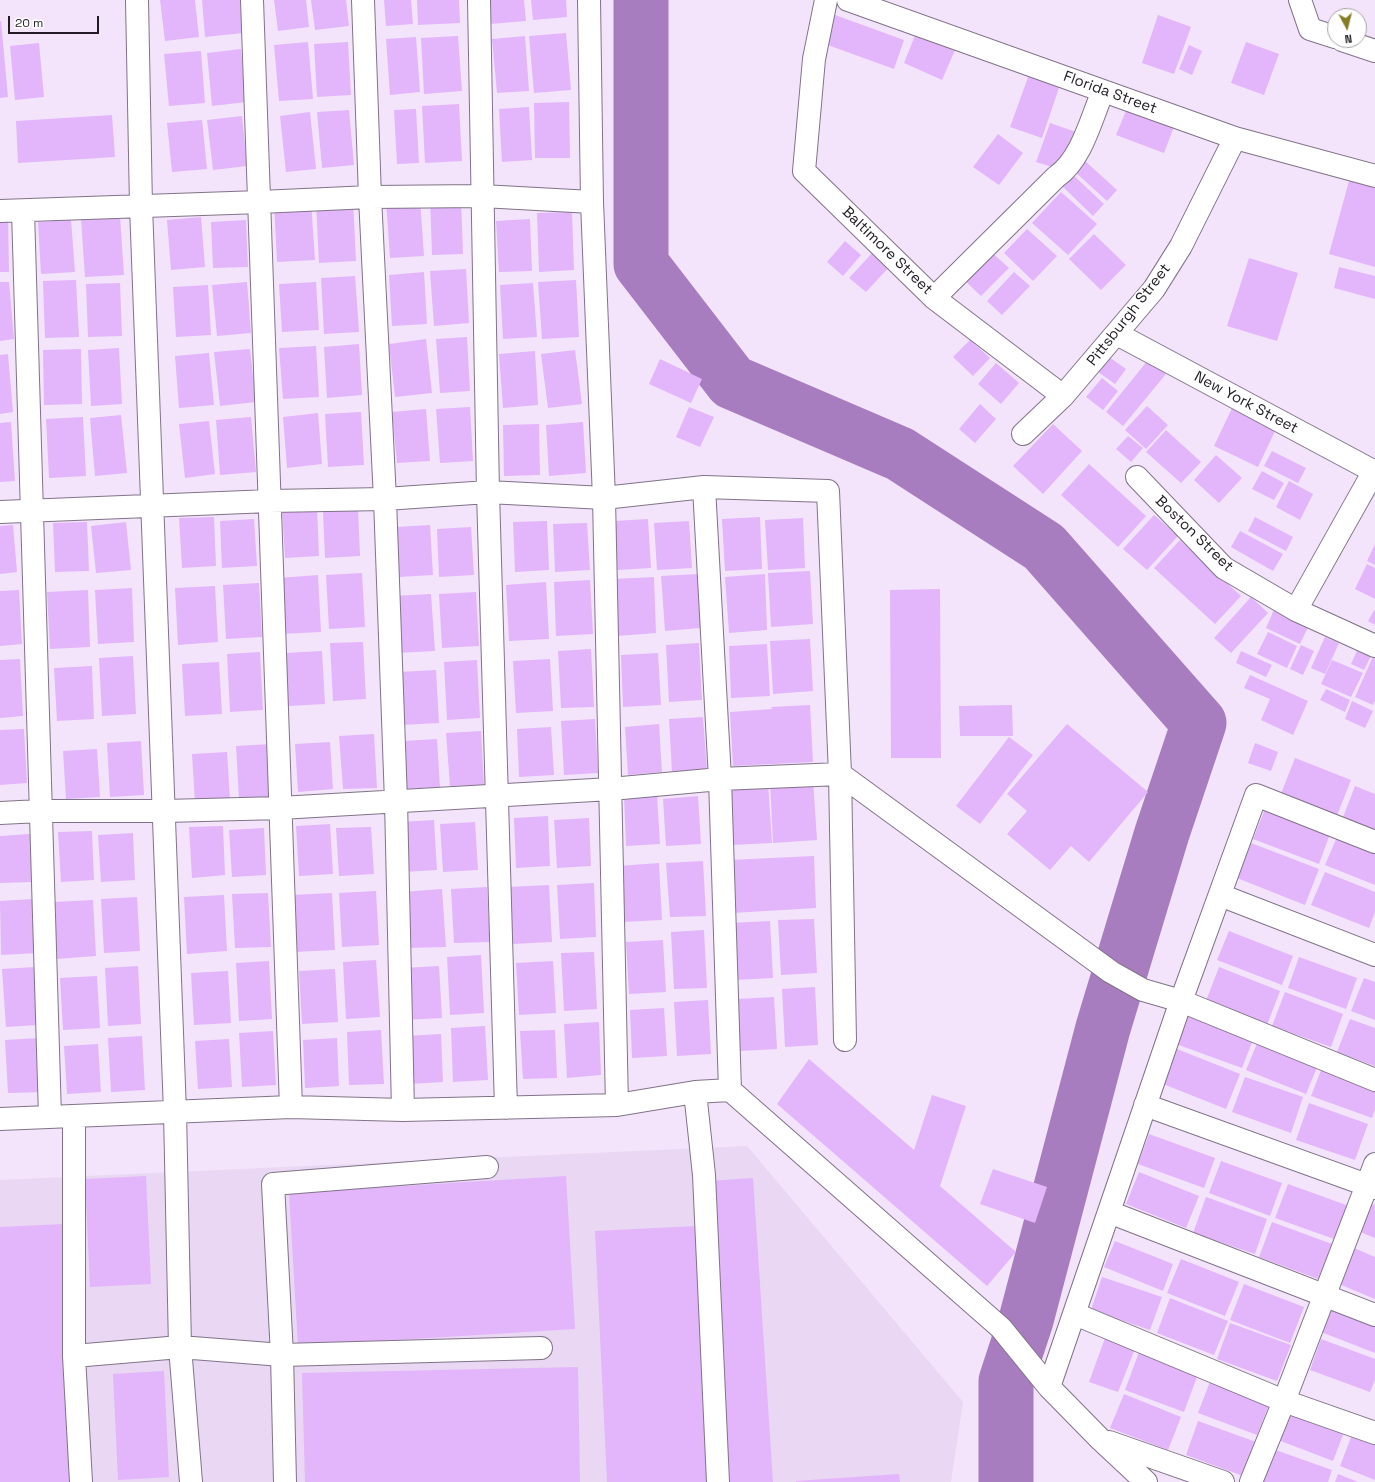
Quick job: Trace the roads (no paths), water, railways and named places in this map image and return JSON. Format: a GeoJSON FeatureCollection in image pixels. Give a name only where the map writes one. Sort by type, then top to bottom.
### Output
{"type":"FeatureCollection","features":[{"type":"Feature","properties":{"kind":"street"},"geometry":{"type":"LineString","coordinates":[[137,0],[141,206],[165,811],[175,1112],[180,1347],[191,1482]]}},
{"type":"Feature","properties":{"kind":"street"},"geometry":{"type":"LineString","coordinates":[[252,0],[291,1107]]}},
{"type":"Feature","properties":{"kind":"street"},"geometry":{"type":"LineString","coordinates":[[363,0],[370,197],[385,499],[396,801],[403,1110]]}},
{"type":"Feature","properties":{"kind":"street"},"geometry":{"type":"LineString","coordinates":[[479,0],[488,492],[506,1108]]}},
{"type":"Feature","properties":{"kind":"street"},"geometry":{"type":"LineString","coordinates":[[589,0],[592,202],[604,498],[617,1105]]}},
{"type":"Feature","properties":{"kind":"street","name":"Baltimore Street"},"geometry":{"type":"LineString","coordinates":[[826,0],[814,59],[804,171],[934,298],[1056,177],[1064,171],[1078,153],[1103,91]]}},
{"type":"Feature","properties":{"kind":"street","name":"Florida Street"},"geometry":{"type":"LineString","coordinates":[[848,0],[1235,138],[1375,176]]}},
{"type":"Feature","properties":{"kind":"street"},"geometry":{"type":"LineString","coordinates":[[1300,0],[1310,29],[1327,35]]}},
{"type":"Feature","properties":{"kind":"street","name":"Pittsburgh Street"},"geometry":{"type":"LineString","coordinates":[[1022,434],[1063,396],[1154,289],[1181,246],[1235,138]]}},
{"type":"Feature","properties":{"kind":"street"},"geometry":{"type":"LineString","coordinates":[[0,210],[23,211],[370,197],[482,196],[592,202]]}},
{"type":"Feature","properties":{"kind":"street"},"geometry":{"type":"LineString","coordinates":[[23,211],[50,1117]]}},
{"type":"Feature","properties":{"kind":"street"},"geometry":{"type":"LineString","coordinates":[[934,298],[1063,396]]}},
{"type":"Feature","properties":{"kind":"street","name":"New York Street"},"geometry":{"type":"LineString","coordinates":[[1117,334],[1374,472]]}},
{"type":"Feature","properties":{"kind":"street"},"geometry":{"type":"LineString","coordinates":[[1296,610],[1374,472]]}},
{"type":"Feature","properties":{"kind":"street","name":"Boston Street"},"geometry":{"type":"LineString","coordinates":[[1137,477],[1224,568],[1296,610],[1375,646]]}},
{"type":"Feature","properties":{"kind":"street"},"geometry":{"type":"LineString","coordinates":[[704,487],[720,778],[730,1090]]}},
{"type":"Feature","properties":{"kind":"street"},"geometry":{"type":"LineString","coordinates":[[0,512],[270,501],[385,499],[488,492],[604,498],[704,487],[828,491],[840,774],[845,1040]]}},
{"type":"Feature","properties":{"kind":"street"},"geometry":{"type":"LineString","coordinates":[[0,812],[165,811],[280,808],[611,789],[720,778],[840,774],[1111,972],[1143,990],[1181,1001],[1375,1080]]}},
{"type":"Feature","properties":{"kind":"street"},"geometry":{"type":"LineString","coordinates":[[1049,1386],[1075,1314],[1181,1001],[1256,795],[1375,842]]}},
{"type":"Feature","properties":{"kind":"street"},"geometry":{"type":"LineString","coordinates":[[1220,895],[1375,955]]}},
{"type":"Feature","properties":{"kind":"street"},"geometry":{"type":"LineString","coordinates":[[0,1119],[291,1107],[403,1110],[617,1105],[695,1092],[730,1090],[1001,1328],[1049,1386],[1101,1440],[1146,1482]]}},
{"type":"Feature","properties":{"kind":"street"},"geometry":{"type":"LineString","coordinates":[[695,1092],[704,1175],[718,1482]]}},
{"type":"Feature","properties":{"kind":"street"},"geometry":{"type":"LineString","coordinates":[[1145,1105],[1371,1187]]}},
{"type":"Feature","properties":{"kind":"street"},"geometry":{"type":"LineString","coordinates":[[74,1116],[74,1356],[81,1482]]}},
{"type":"Feature","properties":{"kind":"street"},"geometry":{"type":"LineString","coordinates":[[1251,1482],[1325,1295],[1371,1187],[1375,1164]]}},
{"type":"Feature","properties":{"kind":"street"},"geometry":{"type":"LineString","coordinates":[[285,1482],[282,1355],[273,1184],[487,1167]]}},
{"type":"Feature","properties":{"kind":"street"},"geometry":{"type":"LineString","coordinates":[[1109,1212],[1375,1315]]}},
{"type":"Feature","properties":{"kind":"street"},"geometry":{"type":"LineString","coordinates":[[1075,1314],[1284,1401],[1375,1433]]}},
{"type":"Feature","properties":{"kind":"street"},"geometry":{"type":"LineString","coordinates":[[74,1356],[180,1347],[282,1355],[541,1348]]}},
{"type":"Feature","properties":{"kind":"street"},"geometry":{"type":"LineString","coordinates":[[1101,1440],[1223,1482]]}},
{"type":"Feature","properties":{"kind":"waterway"},"geometry":{"type":"LineString","coordinates":[[641,0],[641,264],[732,382],[900,454],[1044,547],[1199,723],[1162,833],[1103,1028],[1026,1320],[1006,1381],[1006,1482]]}}]}
